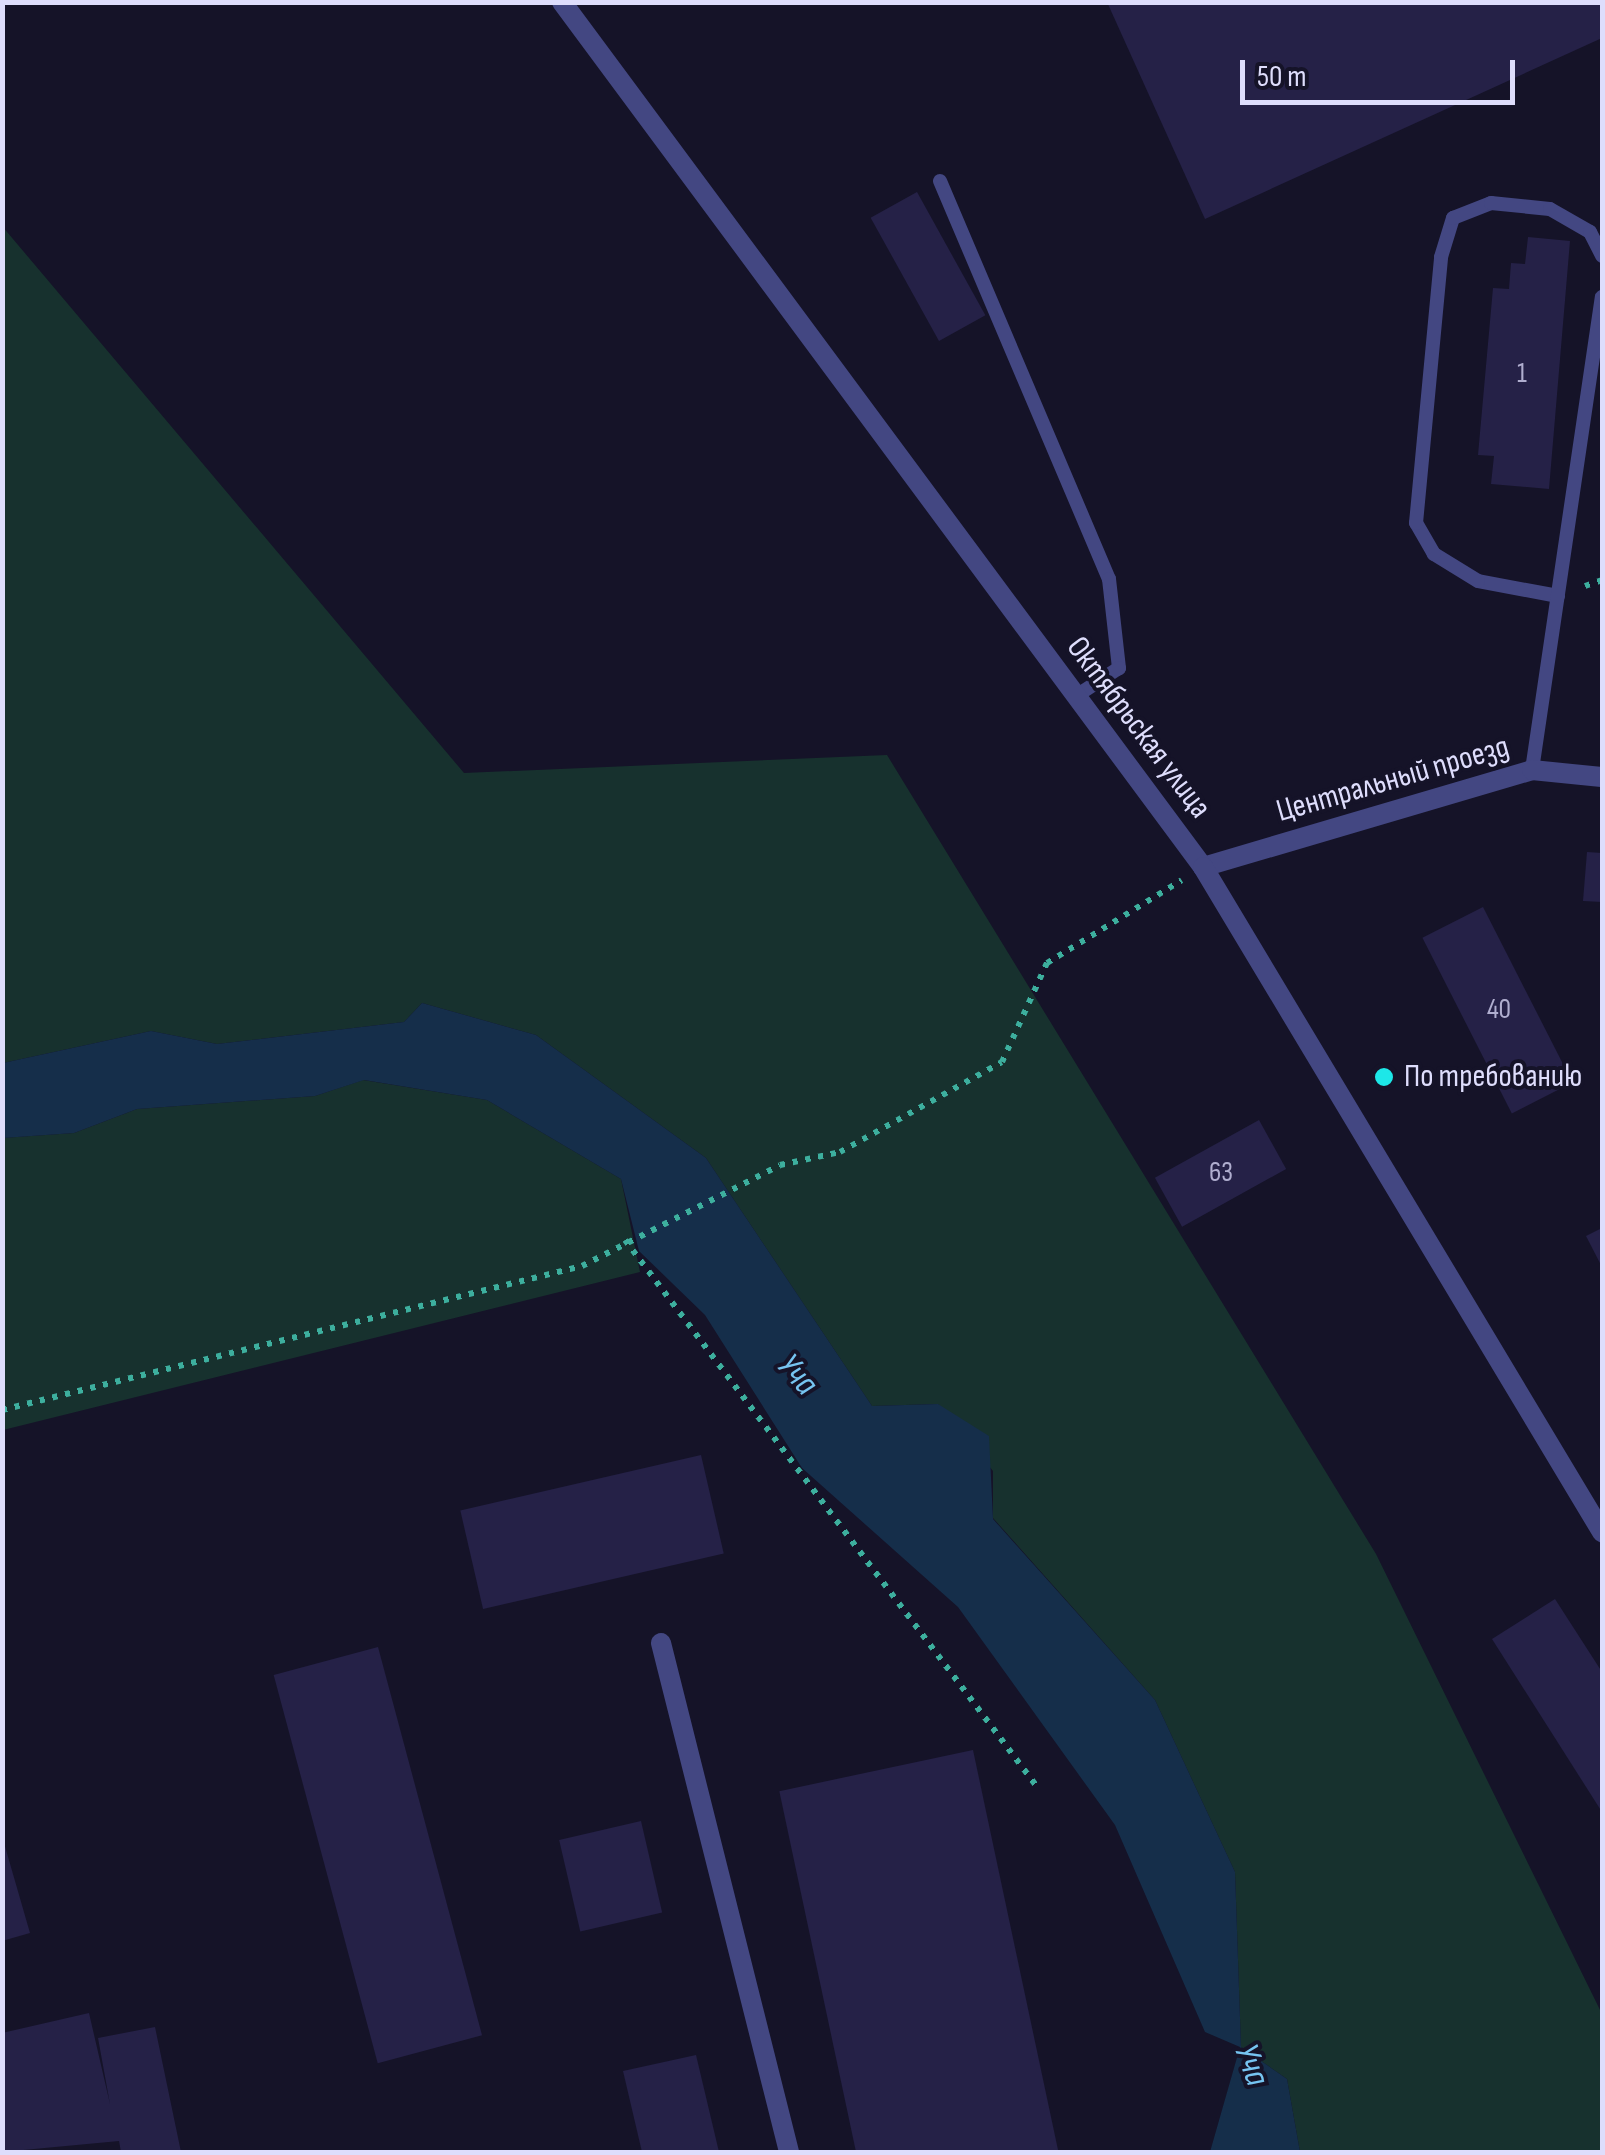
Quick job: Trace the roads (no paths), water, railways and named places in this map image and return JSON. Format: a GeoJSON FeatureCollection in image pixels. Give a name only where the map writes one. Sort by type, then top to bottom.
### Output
{"type":"FeatureCollection","features":[{"type":"Feature","properties":{"kind":"street","name":"Октябрьская улица"},"geometry":{"type":"LineString","coordinates":[[562,2],[1203,867],[1602,1532]]}},
{"type":"Feature","properties":{"kind":"street","name":"Центральный проезд"},"geometry":{"type":"LineString","coordinates":[[1203,867],[1532,770],[1602,778]]}},
{"type":"Feature","properties":{"kind":"street"},"geometry":{"type":"LineString","coordinates":[[660,1644],[789,2152]]}},
{"type":"Feature","properties":{"kind":"lane"},"geometry":{"type":"LineString","coordinates":[[940,181],[1109,579],[1119,668],[1076,696]]}},
{"type":"Feature","properties":{"kind":"lane"},"geometry":{"type":"LineString","coordinates":[[1558,596],[1478,581],[1434,554],[1416,523],[1441,256],[1453,218],[1491,203],[1550,209],[1590,232],[1602,256]]}},
{"type":"Feature","properties":{"kind":"lane"},"geometry":{"type":"LineString","coordinates":[[1532,770],[1602,297]]}},
{"type":"Feature","properties":{"kind":"water","name":"Уча"},"geometry":{"type":"Polygon","coordinates":[[[422,1003],[536,1035],[706,1158],[872,1406],[938,1404],[989,1436],[993,1519],[1155,1700],[1235,1872],[1241,2047],[1287,2079],[1300,2152],[1210,2152],[1240,2047],[1205,2032],[1115,1825],[958,1607],[802,1468],[705,1315],[639,1251],[621,1179],[487,1100],[364,1080],[315,1096],[137,1109],[74,1133],[3,1138],[3,1063],[151,1031],[217,1044],[404,1022],[422,1003]]]}},
{"type":"Feature","properties":{"kind":"place","name":"По требованию"},"geometry":{"type":"Point","coordinates":[1384,1077]}}]}
